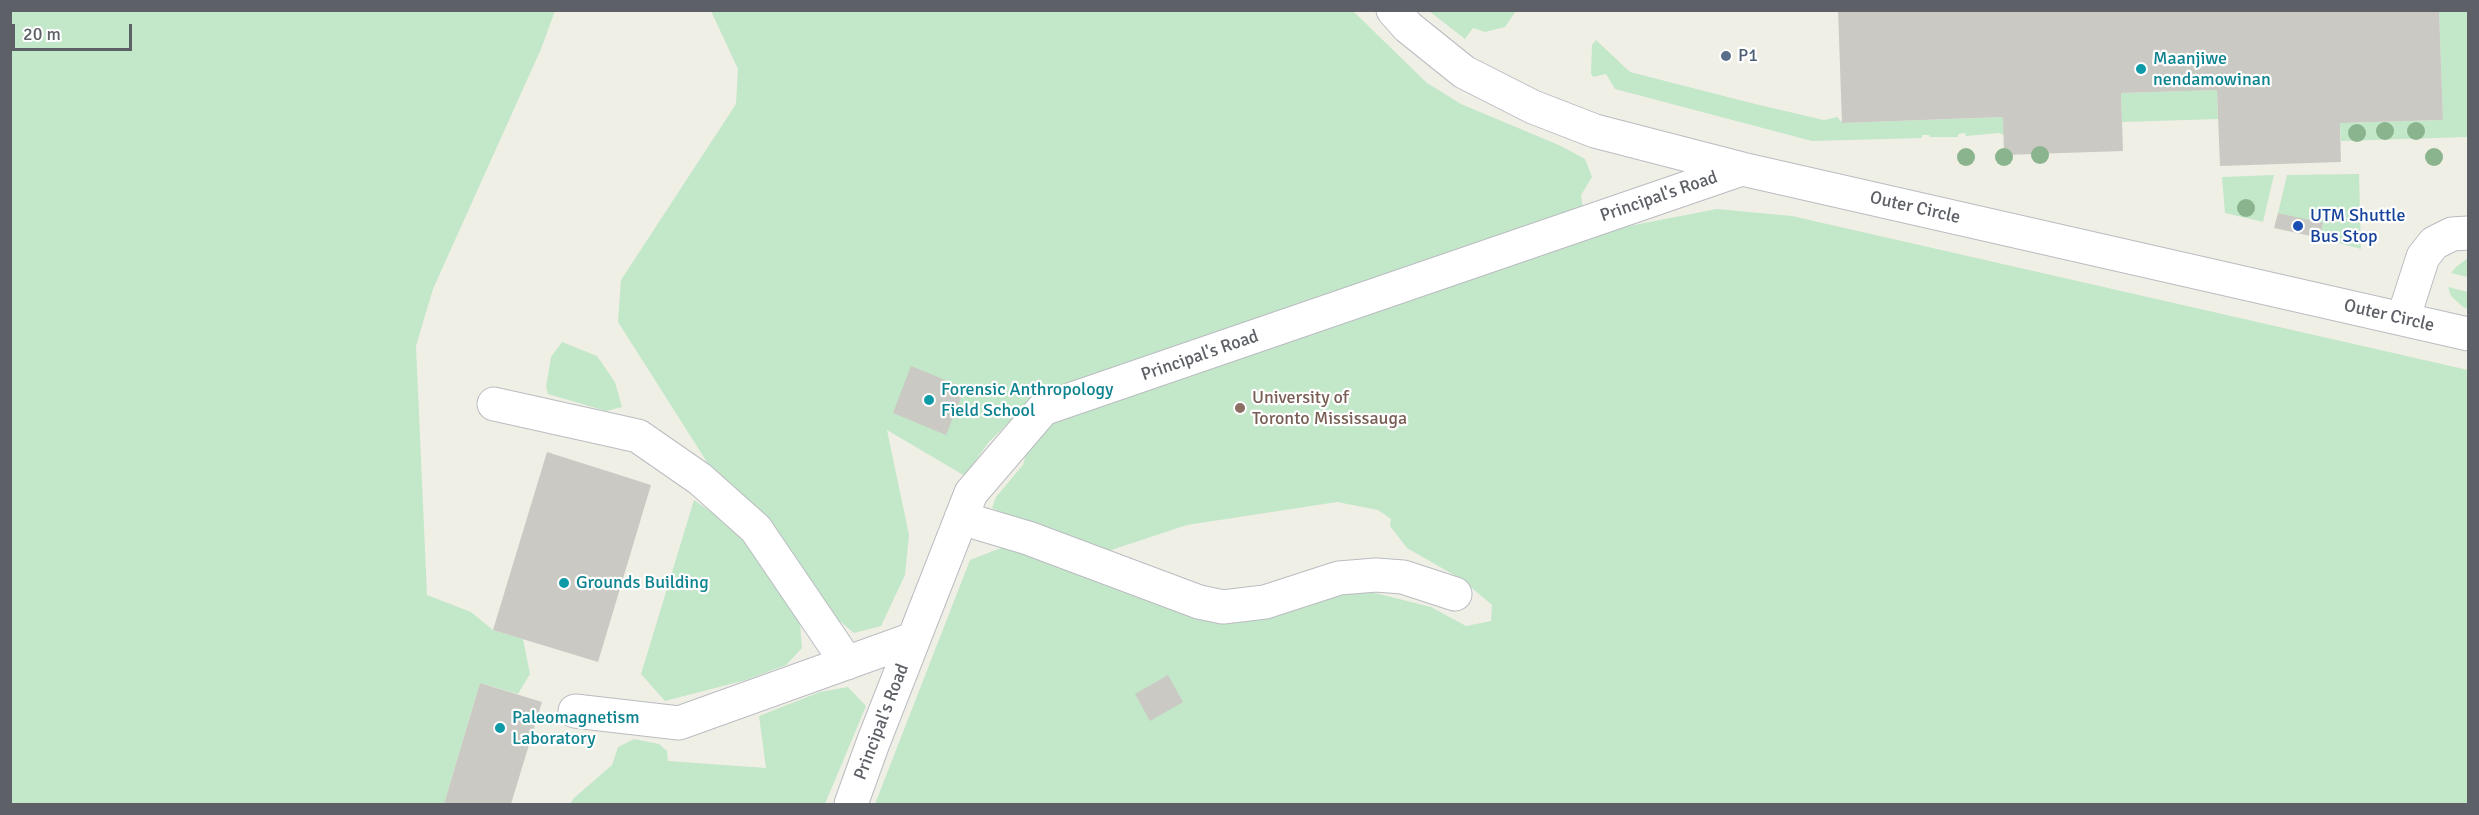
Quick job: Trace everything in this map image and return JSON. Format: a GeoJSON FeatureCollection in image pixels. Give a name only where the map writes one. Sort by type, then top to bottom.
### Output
{"type":"FeatureCollection","features":[{"type":"Feature","properties":{"kind":"street","name":"Outer Circle"},"geometry":{"type":"LineString","coordinates":[[1393,10],[1408,27],[1464,72],[1533,107],[1595,131],[1742,169],[2469,334]]}},
{"type":"Feature","properties":{"kind":"street","name":"Principal's Road"},"geometry":{"type":"LineString","coordinates":[[851,804],[971,493],[1044,410],[1742,169]]}},
{"type":"Feature","properties":{"kind":"street"},"geometry":{"type":"LineString","coordinates":[[2403,319],[2423,257],[2434,243],[2452,234],[2469,233]]}},
{"type":"Feature","properties":{"kind":"street"},"geometry":{"type":"LineString","coordinates":[[494,404],[638,436],[700,478],[756,529],[847,663]]}},
{"type":"Feature","properties":{"kind":"street"},"geometry":{"type":"LineString","coordinates":[[961,518],[1028,538],[1199,602],[1223,607],[1265,602],[1339,578],[1376,575],[1403,577],[1455,594]]}},
{"type":"Feature","properties":{"kind":"street"},"geometry":{"type":"LineString","coordinates":[[575,711],[679,723],[913,639]]}},
{"type":"Feature","properties":{"kind":"green space"},"geometry":{"type":"Polygon","coordinates":[[[10,11],[555,11],[541,49],[433,289],[416,346],[427,595],[471,612],[493,630],[523,639],[530,674],[518,694],[480,683],[444,804],[11,804],[10,11]]]}},
{"type":"Feature","properties":{"kind":"green space"},"geometry":{"type":"Polygon","coordinates":[[[711,11],[1353,11],[1427,83],[1461,104],[1561,146],[1585,159],[1592,177],[1581,195],[1584,218],[1608,230],[1717,209],[1792,216],[2468,370],[2468,804],[875,804],[970,560],[1006,546],[1199,617],[1359,589],[1431,607],[1466,626],[1491,621],[1492,605],[1461,579],[1407,548],[1390,526],[1391,519],[1378,510],[1337,502],[1187,525],[1096,555],[992,508],[996,497],[1023,465],[1039,402],[1012,419],[988,443],[965,476],[887,430],[909,535],[905,575],[881,626],[854,633],[825,609],[719,481],[618,322],[621,280],[736,104],[738,69],[711,11]]]}},
{"type":"Feature","properties":{"kind":"green space"},"geometry":{"type":"Polygon","coordinates":[[[1429,11],[1516,11],[1505,27],[1485,32],[1473,28],[1465,39],[1429,11]]]}},
{"type":"Feature","properties":{"kind":"green space"},"geometry":{"type":"Polygon","coordinates":[[[2439,11],[2468,11],[2468,137],[2341,141],[2340,123],[2443,120],[2439,11]]]}},
{"type":"Feature","properties":{"kind":"green space"},"geometry":{"type":"Polygon","coordinates":[[[1596,40],[1630,72],[1755,104],[1824,120],[1837,117],[1843,123],[2003,117],[2004,135],[1999,133],[1966,136],[1965,133],[1958,134],[1958,137],[1922,135],[1922,138],[1812,141],[1615,89],[1606,74],[1593,77],[1591,73],[1592,45],[1596,40]]]}},
{"type":"Feature","properties":{"kind":"green space"},"geometry":{"type":"Polygon","coordinates":[[[2217,90],[2218,119],[2122,122],[2121,93],[2217,90]]]}},
{"type":"Feature","properties":{"kind":"green space"},"geometry":{"type":"Polygon","coordinates":[[[2359,174],[2361,249],[2320,238],[2323,224],[2278,213],[2287,175],[2359,174]]]}},
{"type":"Feature","properties":{"kind":"green space"},"geometry":{"type":"Polygon","coordinates":[[[2274,175],[2263,222],[2225,213],[2222,177],[2274,175]]]}},
{"type":"Feature","properties":{"kind":"green space"},"geometry":{"type":"Polygon","coordinates":[[[2468,258],[2468,277],[2451,273],[2456,267],[2468,258]]]}},
{"type":"Feature","properties":{"kind":"green space"},"geometry":{"type":"Polygon","coordinates":[[[2448,287],[2468,292],[2468,309],[2451,296],[2448,287]]]}},
{"type":"Feature","properties":{"kind":"green space"},"geometry":{"type":"Polygon","coordinates":[[[562,342],[597,356],[615,382],[622,407],[606,411],[548,394],[546,387],[551,357],[562,342]]]}},
{"type":"Feature","properties":{"kind":"green space"},"geometry":{"type":"Polygon","coordinates":[[[694,500],[751,540],[800,623],[802,648],[786,665],[746,680],[665,701],[641,674],[694,500]]]}},
{"type":"Feature","properties":{"kind":"green space"},"geometry":{"type":"Polygon","coordinates":[[[848,687],[866,706],[825,804],[570,804],[612,765],[618,747],[634,739],[659,744],[667,751],[668,761],[766,768],[759,716],[820,692],[848,687]]]}},
{"type":"Feature","properties":{"kind":"building","name":"Maanjiwe nendamowinan"},"geometry":{"type":"Polygon","coordinates":[[[1838,10],[2439,10],[2443,120],[2340,123],[2341,162],[2220,166],[2217,90],[2121,93],[2123,151],[2004,155],[2003,117],[1842,123],[1838,10]]]}},
{"type":"Feature","properties":{"kind":"building"},"geometry":{"type":"Polygon","coordinates":[[[2278,213],[2323,223],[2320,238],[2274,228],[2278,213]]]}},
{"type":"Feature","properties":{"kind":"building","name":"Forensic Anthropology Field School"},"geometry":{"type":"Polygon","coordinates":[[[911,366],[965,388],[946,435],[893,413],[911,366]]]}},
{"type":"Feature","properties":{"kind":"building","name":"Grounds Building"},"geometry":{"type":"Polygon","coordinates":[[[547,452],[651,485],[598,662],[493,630],[547,452]]]}},
{"type":"Feature","properties":{"kind":"building"},"geometry":{"type":"Polygon","coordinates":[[[1168,675],[1183,702],[1150,721],[1135,694],[1168,675]]]}},
{"type":"Feature","properties":{"kind":"building","name":"Paleomagnetism Laboratory"},"geometry":{"type":"Polygon","coordinates":[[[480,683],[542,702],[511,804],[444,804],[480,683]]]}},
{"type":"Feature","properties":{"kind":"place","name":"P1"},"geometry":{"type":"Point","coordinates":[1726,56]}},
{"type":"Feature","properties":{"kind":"place","name":"Maanjiwe nendamowinan"},"geometry":{"type":"Point","coordinates":[2141,69]}},
{"type":"Feature","properties":{"kind":"place","name":"UTM Shuttle Bus Stop"},"geometry":{"type":"Point","coordinates":[2298,226]}},
{"type":"Feature","properties":{"kind":"place","name":"Forensic Anthropology Field School"},"geometry":{"type":"Point","coordinates":[929,400]}},
{"type":"Feature","properties":{"kind":"place","name":"University of Toronto Mississauga"},"geometry":{"type":"Point","coordinates":[1240,408]}},
{"type":"Feature","properties":{"kind":"place","name":"Grounds Building"},"geometry":{"type":"Point","coordinates":[564,583]}},
{"type":"Feature","properties":{"kind":"place","name":"Paleomagnetism Laboratory"},"geometry":{"type":"Point","coordinates":[500,728]}}]}
